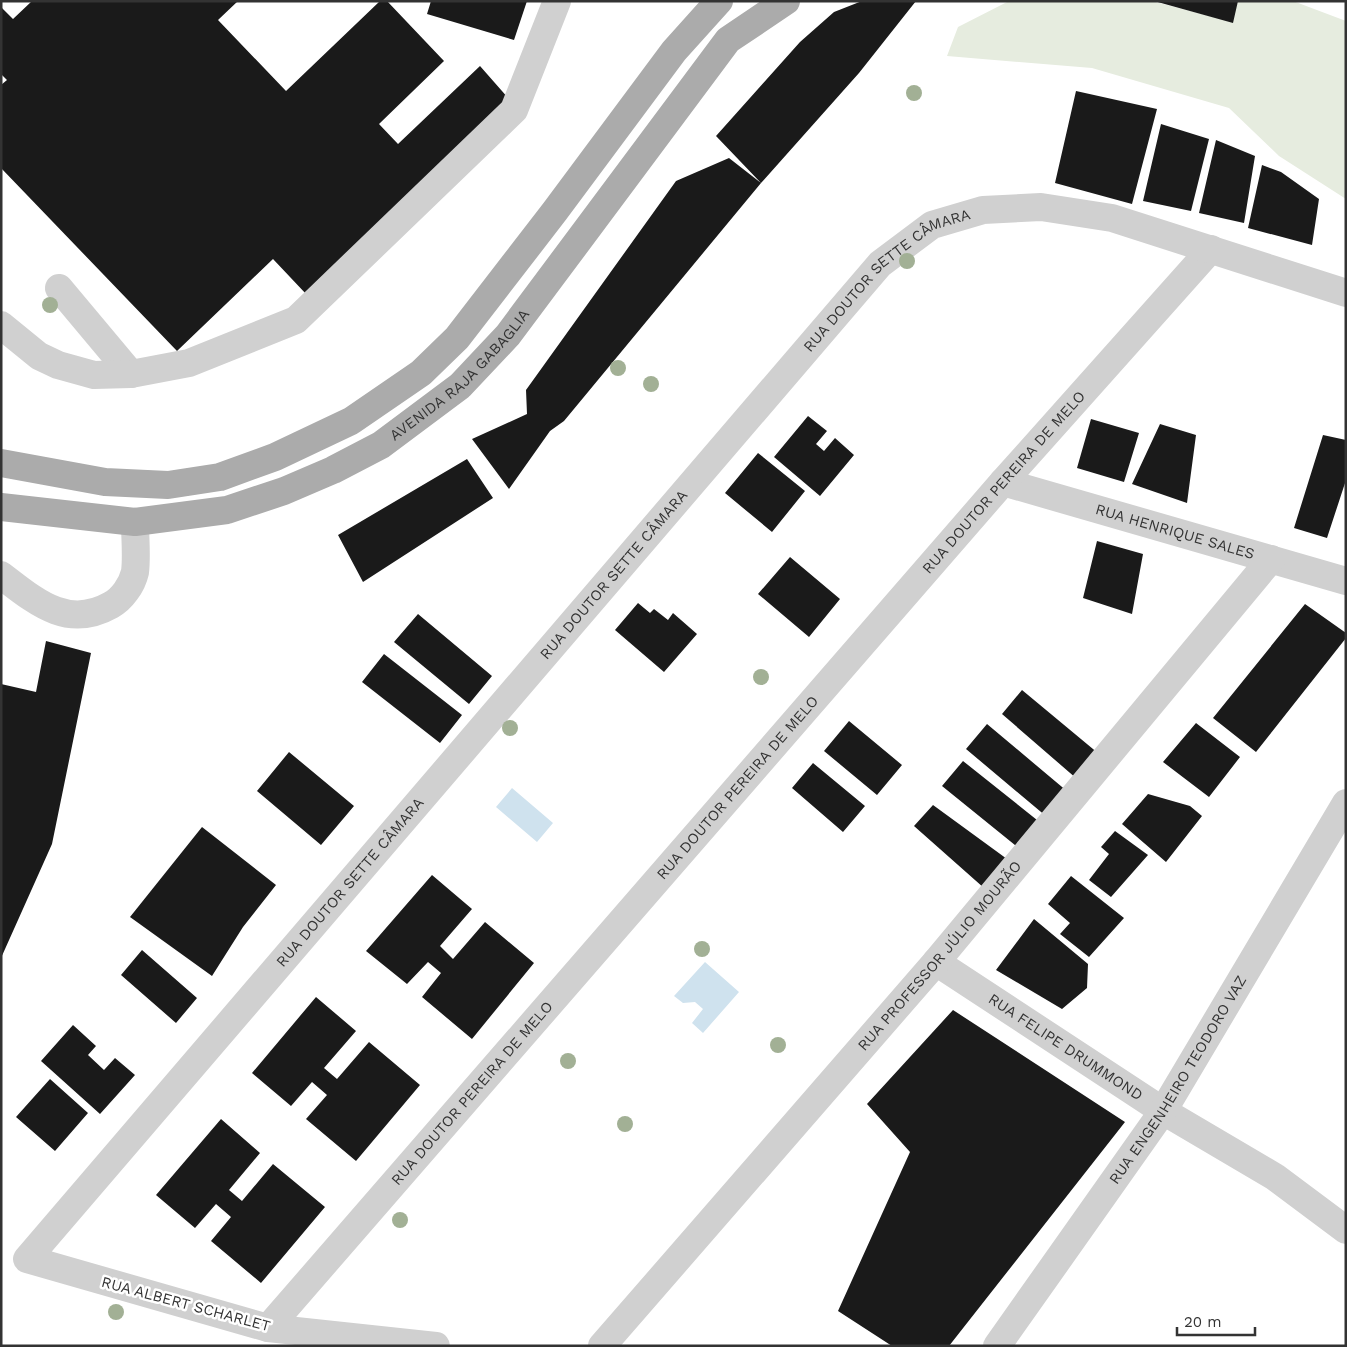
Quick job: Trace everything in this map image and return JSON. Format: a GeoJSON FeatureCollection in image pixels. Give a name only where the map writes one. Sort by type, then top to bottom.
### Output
{"type":"FeatureCollection","features":[{"type":"Feature","properties":{"kind":"main road","name":"AVENIDA RAJA GABAGLIA"},"geometry":{"type":"LineString","coordinates":[[1,463],[105,482],[168,485],[229,473],[274,457],[351,421],[421,373],[457,338],[556,211],[674,50],[719,1]]}},
{"type":"Feature","properties":{"kind":"main road","name":"AVENIDA RAJA GABAGLIA"},"geometry":{"type":"LineString","coordinates":[[1,508],[135,522],[227,510],[284,491],[333,470],[381,445],[460,386],[508,335],[728,40],[786,1]]}},
{"type":"Feature","properties":{"kind":"street"},"geometry":{"type":"LineString","coordinates":[[1,325],[39,356],[58,366],[94,375],[131,374],[189,363],[296,320],[514,110],[557,1]]}},
{"type":"Feature","properties":{"kind":"street","name":"RUA DOUTOR SETTE CÂMARA"},"geometry":{"type":"LineString","coordinates":[[27,1259],[880,264],[932,225],[983,210],[1031,208],[1112,218],[1346,292]]}},
{"type":"Feature","properties":{"kind":"street","name":"RUA DOUTOR PEREIRA DE MELO"},"geometry":{"type":"LineString","coordinates":[[268,1328],[1003,482],[1211,249]]}},
{"type":"Feature","properties":{"kind":"street"},"geometry":{"type":"LineString","coordinates":[[59,288],[131,374]]}},
{"type":"Feature","properties":{"kind":"street","name":"RUA HENRIQUE SALES"},"geometry":{"type":"LineString","coordinates":[[1003,482],[1346,581]]}},
{"type":"Feature","properties":{"kind":"street"},"geometry":{"type":"LineString","coordinates":[[1,575],[39,605],[64,614],[97,613],[121,600],[135,573],[135,522]]}},
{"type":"Feature","properties":{"kind":"street","name":"RUA PROFESSOR JÚLIO MOURÃO"},"geometry":{"type":"LineString","coordinates":[[602,1346],[936,962],[1271,559]]}},
{"type":"Feature","properties":{"kind":"street","name":"RUA ENGENHEIRO TEODORO VAZ"},"geometry":{"type":"LineString","coordinates":[[997,1346],[1163,1110],[1346,803]]}},
{"type":"Feature","properties":{"kind":"street","name":"RUA FELIPE DRUMMOND"},"geometry":{"type":"LineString","coordinates":[[936,962],[1163,1110],[1275,1177],[1346,1230]]}},
{"type":"Feature","properties":{"kind":"street","name":"RUA ALBERT SCHARLET"},"geometry":{"type":"LineString","coordinates":[[27,1259],[268,1328],[436,1346]]}},
{"type":"Feature","properties":{"kind":"shaded area"},"geometry":{"type":"Polygon","coordinates":[[[1009,1],[1152,1],[1232,22],[1238,1],[1293,1],[1346,21],[1346,199],[1279,156],[1229,108],[1092,68],[947,56],[958,27],[1009,1]]]}},
{"type":"Feature","properties":{"kind":"water"},"geometry":{"type":"Polygon","coordinates":[[[512,788],[553,823],[537,842],[496,807],[512,788]]]}},
{"type":"Feature","properties":{"kind":"water"},"geometry":{"type":"Polygon","coordinates":[[[705,962],[739,992],[703,1033],[692,1023],[703,1009],[695,1002],[683,1003],[674,996],[705,962]]]}},
{"type":"Feature","properties":{"kind":"building"},"geometry":{"type":"Polygon","coordinates":[[[32,1],[238,1],[218,20],[286,91],[380,1],[387,1],[444,61],[379,124],[398,144],[480,66],[509,99],[307,295],[273,259],[177,351],[1,168],[1,85],[7,80],[1,74],[1,7],[13,19],[32,1]]]}},
{"type":"Feature","properties":{"kind":"building"},"geometry":{"type":"Polygon","coordinates":[[[431,1],[527,1],[514,40],[427,14],[431,1]]]}},
{"type":"Feature","properties":{"kind":"building"},"geometry":{"type":"Polygon","coordinates":[[[862,1],[916,1],[859,73],[761,183],[716,136],[800,42],[834,12],[862,1]]]}},
{"type":"Feature","properties":{"kind":"building"},"geometry":{"type":"Polygon","coordinates":[[[1154,1],[1238,1],[1233,23],[1154,1]]]}},
{"type":"Feature","properties":{"kind":"building"},"geometry":{"type":"Polygon","coordinates":[[[1076,91],[1157,109],[1132,204],[1055,183],[1076,91]]]}},
{"type":"Feature","properties":{"kind":"building"},"geometry":{"type":"Polygon","coordinates":[[[1161,124],[1209,139],[1191,211],[1143,201],[1161,124]]]}},
{"type":"Feature","properties":{"kind":"building"},"geometry":{"type":"Polygon","coordinates":[[[1216,140],[1255,156],[1244,223],[1199,213],[1216,140]]]}},
{"type":"Feature","properties":{"kind":"building"},"geometry":{"type":"Polygon","coordinates":[[[729,158],[761,183],[564,421],[550,431],[509,489],[472,439],[527,414],[526,390],[676,181],[729,158]]]}},
{"type":"Feature","properties":{"kind":"building"},"geometry":{"type":"Polygon","coordinates":[[[1262,165],[1281,172],[1319,199],[1312,245],[1248,228],[1262,165]]]}},
{"type":"Feature","properties":{"kind":"building"},"geometry":{"type":"Polygon","coordinates":[[[808,416],[827,431],[816,444],[824,451],[835,438],[854,455],[820,496],[774,457],[808,416]]]}},
{"type":"Feature","properties":{"kind":"building"},"geometry":{"type":"Polygon","coordinates":[[[1091,419],[1139,433],[1124,482],[1077,468],[1091,419]]]}},
{"type":"Feature","properties":{"kind":"building"},"geometry":{"type":"Polygon","coordinates":[[[1160,424],[1196,435],[1187,503],[1132,484],[1160,424]]]}},
{"type":"Feature","properties":{"kind":"building"},"geometry":{"type":"Polygon","coordinates":[[[1323,435],[1346,440],[1346,480],[1327,538],[1294,528],[1323,435]]]}},
{"type":"Feature","properties":{"kind":"building"},"geometry":{"type":"Polygon","coordinates":[[[758,453],[805,491],[772,532],[725,493],[758,453]]]}},
{"type":"Feature","properties":{"kind":"building"},"geometry":{"type":"Polygon","coordinates":[[[467,459],[493,498],[363,582],[338,535],[467,459]]]}},
{"type":"Feature","properties":{"kind":"building"},"geometry":{"type":"Polygon","coordinates":[[[1097,541],[1143,554],[1132,614],[1083,598],[1097,541]]]}},
{"type":"Feature","properties":{"kind":"building"},"geometry":{"type":"Polygon","coordinates":[[[790,557],[840,599],[809,637],[758,594],[790,557]]]}},
{"type":"Feature","properties":{"kind":"building"},"geometry":{"type":"Polygon","coordinates":[[[638,603],[650,613],[654,609],[668,620],[673,613],[697,634],[664,672],[615,630],[638,603]]]}},
{"type":"Feature","properties":{"kind":"building"},"geometry":{"type":"Polygon","coordinates":[[[1305,604],[1346,633],[1346,638],[1256,752],[1213,718],[1305,604]]]}},
{"type":"Feature","properties":{"kind":"building"},"geometry":{"type":"Polygon","coordinates":[[[418,614],[492,676],[469,704],[394,642],[418,614]]]}},
{"type":"Feature","properties":{"kind":"building"},"geometry":{"type":"Polygon","coordinates":[[[46,641],[91,653],[52,844],[1,958],[1,684],[36,692],[46,641]]]}},
{"type":"Feature","properties":{"kind":"building"},"geometry":{"type":"Polygon","coordinates":[[[384,654],[462,715],[440,743],[362,682],[384,654]]]}},
{"type":"Feature","properties":{"kind":"building"},"geometry":{"type":"Polygon","coordinates":[[[1022,690],[1099,754],[1077,779],[1002,714],[1022,690]]]}},
{"type":"Feature","properties":{"kind":"building"},"geometry":{"type":"Polygon","coordinates":[[[849,721],[902,765],[877,795],[824,751],[849,721]]]}},
{"type":"Feature","properties":{"kind":"building"},"geometry":{"type":"Polygon","coordinates":[[[1196,723],[1240,757],[1209,797],[1163,762],[1196,723]]]}},
{"type":"Feature","properties":{"kind":"building"},"geometry":{"type":"Polygon","coordinates":[[[987,724],[1068,792],[1047,817],[966,749],[987,724]]]}},
{"type":"Feature","properties":{"kind":"building"},"geometry":{"type":"Polygon","coordinates":[[[289,752],[354,806],[321,845],[257,791],[289,752]]]}},
{"type":"Feature","properties":{"kind":"building"},"geometry":{"type":"Polygon","coordinates":[[[963,761],[1042,824],[1021,850],[942,786],[963,761]]]}},
{"type":"Feature","properties":{"kind":"building"},"geometry":{"type":"Polygon","coordinates":[[[813,763],[865,806],[843,832],[792,788],[813,763]]]}},
{"type":"Feature","properties":{"kind":"building"},"geometry":{"type":"Polygon","coordinates":[[[1148,794],[1190,806],[1202,816],[1166,862],[1122,824],[1148,794]]]}},
{"type":"Feature","properties":{"kind":"building"},"geometry":{"type":"Polygon","coordinates":[[[933,805],[1007,859],[984,888],[914,826],[933,805]]]}},
{"type":"Feature","properties":{"kind":"building"},"geometry":{"type":"Polygon","coordinates":[[[202,827],[276,885],[243,927],[212,976],[130,917],[202,827]]]}},
{"type":"Feature","properties":{"kind":"building"},"geometry":{"type":"Polygon","coordinates":[[[1115,831],[1148,855],[1111,897],[1089,880],[1109,854],[1101,847],[1115,831]]]}},
{"type":"Feature","properties":{"kind":"building"},"geometry":{"type":"Polygon","coordinates":[[[432,875],[472,909],[440,946],[453,959],[485,922],[534,963],[472,1039],[422,997],[441,973],[428,962],[407,984],[366,951],[432,875]]]}},
{"type":"Feature","properties":{"kind":"building"},"geometry":{"type":"Polygon","coordinates":[[[1071,876],[1124,918],[1089,957],[1060,934],[1070,923],[1048,904],[1071,876]]]}},
{"type":"Feature","properties":{"kind":"building"},"geometry":{"type":"Polygon","coordinates":[[[1034,919],[1088,964],[1087,988],[1062,1009],[996,970],[1034,919]]]}},
{"type":"Feature","properties":{"kind":"building"},"geometry":{"type":"Polygon","coordinates":[[[142,950],[197,998],[176,1023],[121,975],[142,950]]]}},
{"type":"Feature","properties":{"kind":"building"},"geometry":{"type":"Polygon","coordinates":[[[316,997],[356,1031],[324,1068],[337,1079],[369,1042],[420,1085],[356,1161],[306,1119],[327,1095],[312,1082],[291,1106],[252,1073],[316,997]]]}},
{"type":"Feature","properties":{"kind":"building"},"geometry":{"type":"Polygon","coordinates":[[[953,1010],[1125,1122],[949,1346],[892,1346],[838,1311],[910,1152],[867,1104],[953,1010]]]}},
{"type":"Feature","properties":{"kind":"building"},"geometry":{"type":"Polygon","coordinates":[[[73,1025],[96,1046],[88,1055],[104,1070],[115,1058],[135,1075],[100,1114],[41,1061],[73,1025]]]}},
{"type":"Feature","properties":{"kind":"building"},"geometry":{"type":"Polygon","coordinates":[[[50,1079],[88,1113],[55,1151],[16,1117],[50,1079]]]}},
{"type":"Feature","properties":{"kind":"building"},"geometry":{"type":"Polygon","coordinates":[[[221,1119],[260,1153],[229,1190],[242,1201],[273,1164],[325,1207],[261,1283],[211,1241],[231,1217],[216,1204],[195,1228],[156,1195],[221,1119]]]}}]}
